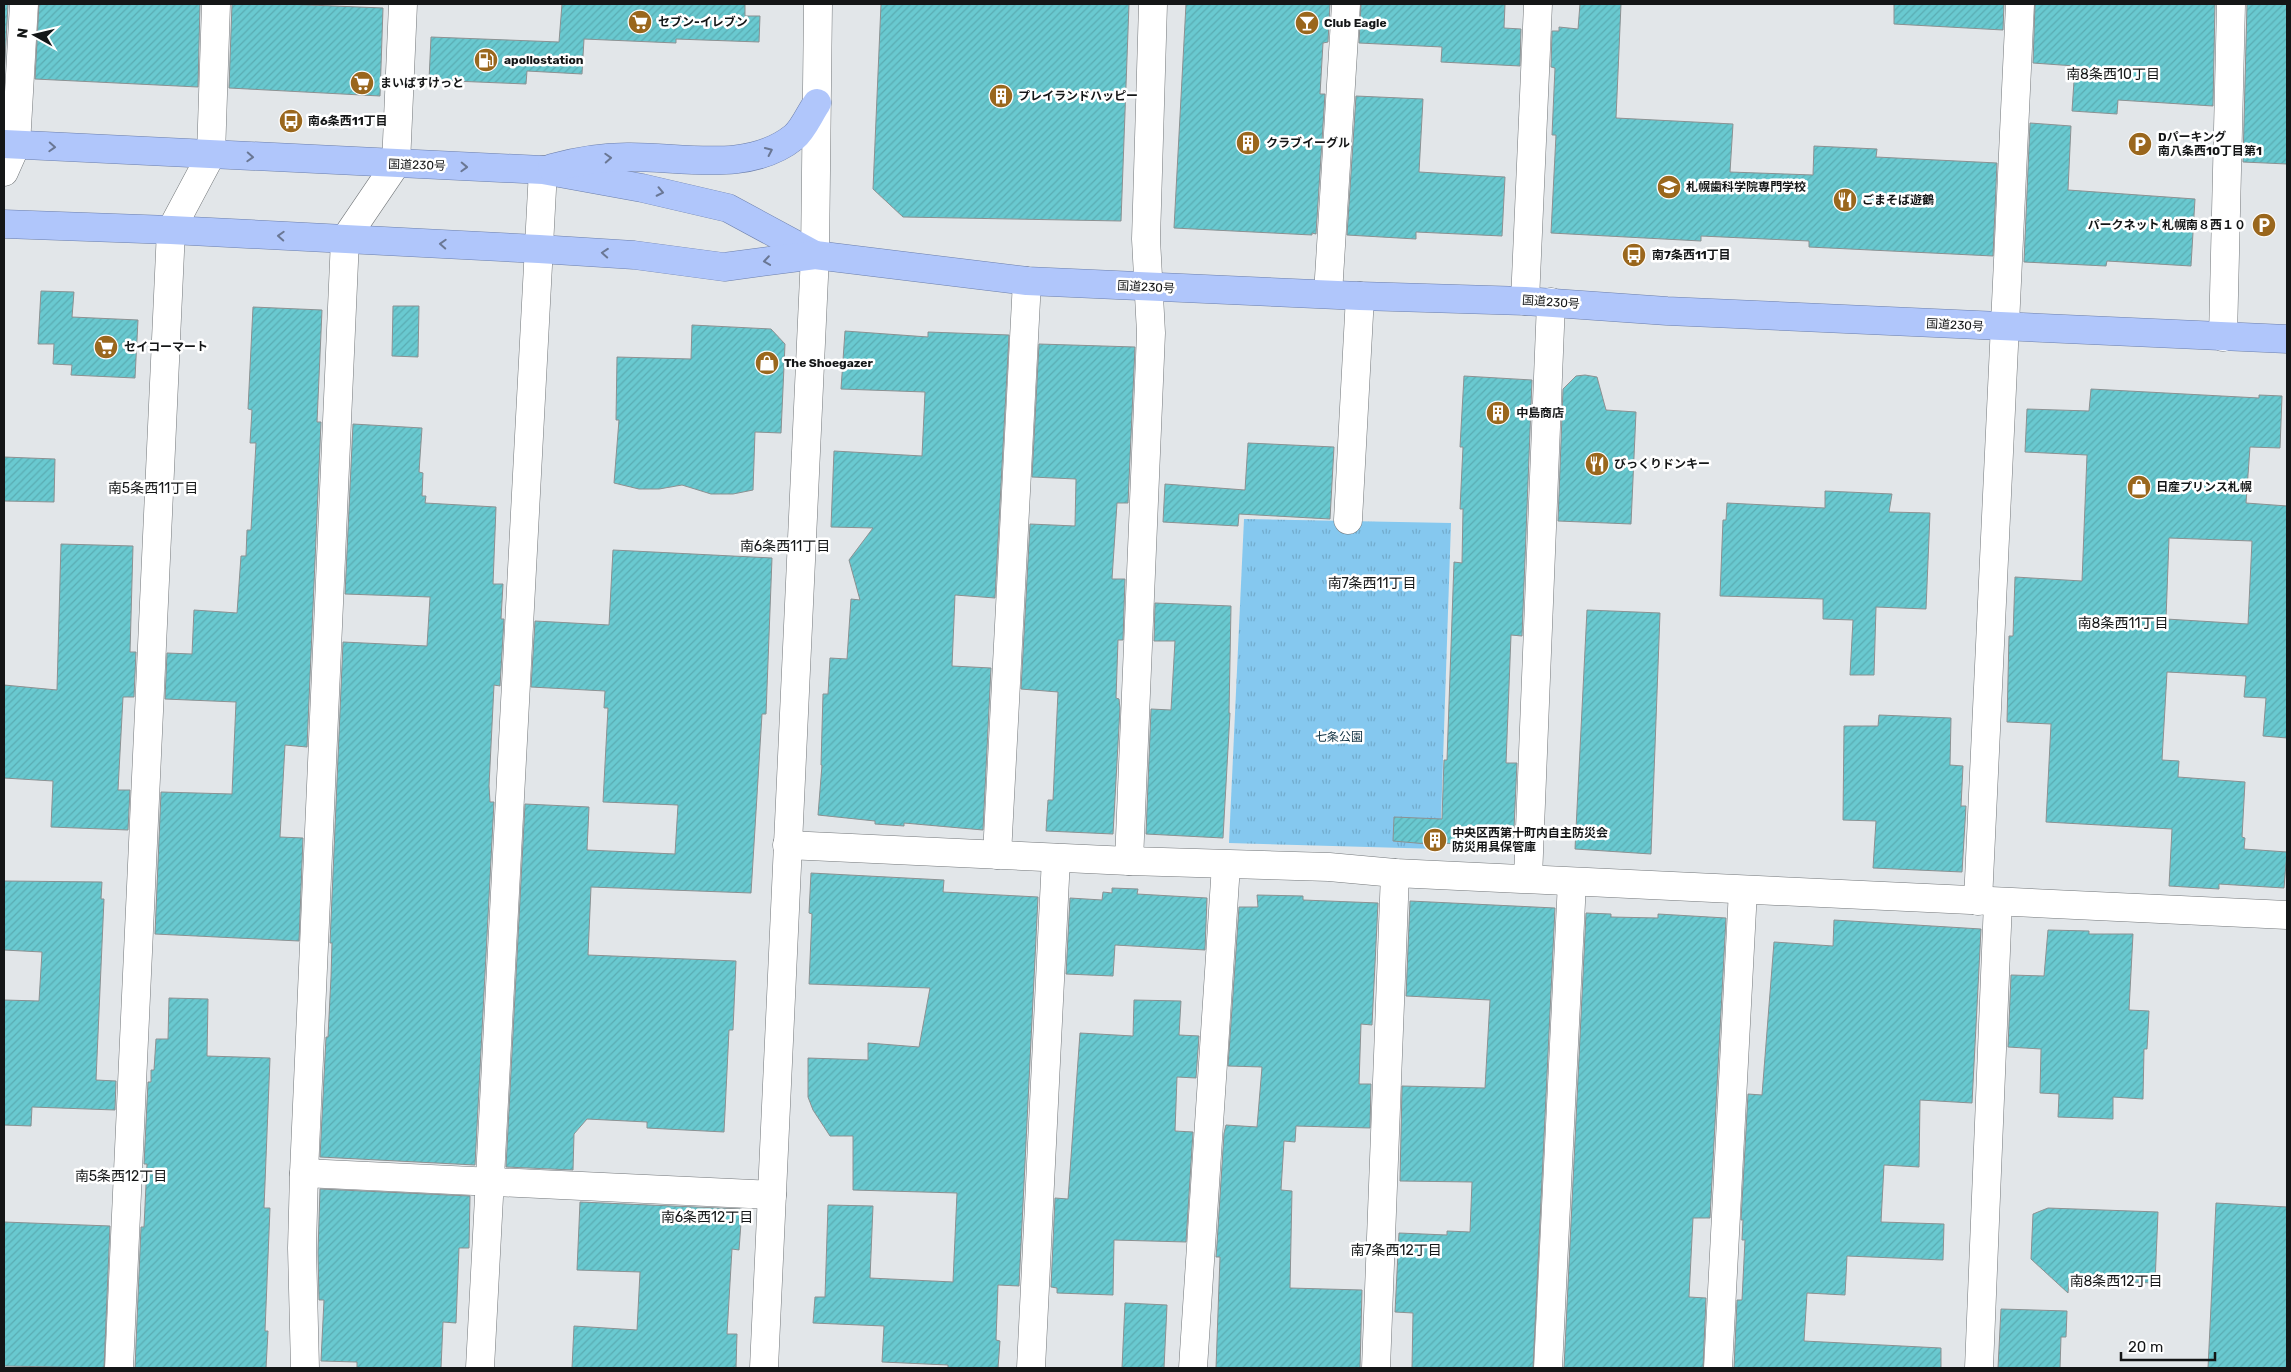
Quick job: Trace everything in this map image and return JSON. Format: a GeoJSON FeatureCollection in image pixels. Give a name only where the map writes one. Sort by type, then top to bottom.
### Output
{"type":"FeatureCollection","features":[{"type":"Feature","properties":{"kind":"highway"},"geometry":{"type":"LineString","coordinates":[[543,170],[584,159],[628,157],[732,160],[765,154],[795,137],[817,102]]}},
{"type":"Feature","properties":{"kind":"highway","name":"国道230号"},"geometry":{"type":"LineString","coordinates":[[10,144],[543,170],[642,188],[728,208],[815,255]]}},
{"type":"Feature","properties":{"kind":"highway","name":"国道230号"},"geometry":{"type":"LineString","coordinates":[[4,224],[539,248],[634,255],[724,267],[815,255],[1027,281],[1360,296],[1538,301],[1667,311],[2287,340]]}},
{"type":"Feature","properties":{"kind":"street"},"geometry":{"type":"LineString","coordinates":[[4,172],[10,144],[24,4]]}},
{"type":"Feature","properties":{"kind":"street"},"geometry":{"type":"LineString","coordinates":[[119,1368],[171,230],[211,155],[216,4]]}},
{"type":"Feature","properties":{"kind":"street"},"geometry":{"type":"LineString","coordinates":[[305,1368],[302,1248],[304,1173],[345,239],[396,164],[402,4]]}},
{"type":"Feature","properties":{"kind":"street"},"geometry":{"type":"LineString","coordinates":[[764,1368],[815,255],[818,4]]}},
{"type":"Feature","properties":{"kind":"street"},"geometry":{"type":"LineString","coordinates":[[1128,861],[1151,333],[1146,239],[1153,4]]}},
{"type":"Feature","properties":{"kind":"street"},"geometry":{"type":"LineString","coordinates":[[1328,294],[1346,4]]}},
{"type":"Feature","properties":{"kind":"street"},"geometry":{"type":"LineString","coordinates":[[1528,878],[1538,301],[1538,4]]}},
{"type":"Feature","properties":{"kind":"street"},"geometry":{"type":"LineString","coordinates":[[1978,1368],[1988,901],[2005,328],[2020,4]]}},
{"type":"Feature","properties":{"kind":"street"},"geometry":{"type":"LineString","coordinates":[[2222,337],[2231,4]]}},
{"type":"Feature","properties":{"kind":"street"},"geometry":{"type":"LineString","coordinates":[[480,1368],[543,170]]}},
{"type":"Feature","properties":{"kind":"street"},"geometry":{"type":"LineString","coordinates":[[998,855],[1027,281]]}},
{"type":"Feature","properties":{"kind":"street"},"geometry":{"type":"LineString","coordinates":[[1348,520],[1360,296]]}},
{"type":"Feature","properties":{"kind":"street"},"geometry":{"type":"LineString","coordinates":[[787,846],[1329,868],[1572,882],[2287,915]]}},
{"type":"Feature","properties":{"kind":"street"},"geometry":{"type":"LineString","coordinates":[[1031,1368],[1056,858]]}},
{"type":"Feature","properties":{"kind":"street"},"geometry":{"type":"LineString","coordinates":[[1193,1368],[1226,865]]}},
{"type":"Feature","properties":{"kind":"street"},"geometry":{"type":"LineString","coordinates":[[1376,1368],[1395,873]]}},
{"type":"Feature","properties":{"kind":"street"},"geometry":{"type":"LineString","coordinates":[[1548,1368],[1572,882]]}},
{"type":"Feature","properties":{"kind":"street"},"geometry":{"type":"LineString","coordinates":[[1718,1368],[1743,890]]}},
{"type":"Feature","properties":{"kind":"street"},"geometry":{"type":"LineString","coordinates":[[304,1173],[772,1195]]}},
{"type":"Feature","properties":{"kind":"green space","name":"七条公園"},"geometry":{"type":"Polygon","coordinates":[[[1244,519],[1451,523],[1440,849],[1229,843],[1244,519]]]}},
{"type":"Feature","properties":{"kind":"building"},"geometry":{"type":"Polygon","coordinates":[[[4,4],[8,4],[4,78],[4,4]]]}},
{"type":"Feature","properties":{"kind":"building"},"geometry":{"type":"Polygon","coordinates":[[[39,4],[200,4],[198,87],[35,79],[39,4]]]}},
{"type":"Feature","properties":{"kind":"building"},"geometry":{"type":"Polygon","coordinates":[[[232,4],[383,8],[380,96],[229,88],[232,4]]]}},
{"type":"Feature","properties":{"kind":"building"},"geometry":{"type":"Polygon","coordinates":[[[562,4],[745,4],[745,16],[760,16],[759,42],[676,39],[676,43],[584,39],[582,74],[527,71],[526,84],[429,80],[431,37],[559,42],[562,4]]]}},
{"type":"Feature","properties":{"kind":"building","name":"プレイランドハッピー"},"geometry":{"type":"Polygon","coordinates":[[[881,4],[1129,4],[1121,221],[903,217],[873,189],[881,4]]]}},
{"type":"Feature","properties":{"kind":"building","name":"クラブイーグル"},"geometry":{"type":"Polygon","coordinates":[[[1186,4],[1330,4],[1328,42],[1323,43],[1320,94],[1325,94],[1316,234],[1174,228],[1186,4]]]}},
{"type":"Feature","properties":{"kind":"building"},"geometry":{"type":"Polygon","coordinates":[[[1361,4],[1505,4],[1504,28],[1521,29],[1520,66],[1441,62],[1442,47],[1359,43],[1361,4]]]}},
{"type":"Feature","properties":{"kind":"building"},"geometry":{"type":"Polygon","coordinates":[[[1580,4],[1621,4],[1616,118],[1733,124],[1730,172],[1813,175],[1814,146],[1877,149],[1876,157],[1997,163],[1993,256],[1809,247],[1809,241],[1701,236],[1701,241],[1551,233],[1556,135],[1552,135],[1555,68],[1551,67],[1552,31],[1559,31],[1559,27],[1578,29],[1580,4]]]}},
{"type":"Feature","properties":{"kind":"building"},"geometry":{"type":"Polygon","coordinates":[[[1894,4],[2004,4],[2003,30],[1894,24],[1894,4]]]}},
{"type":"Feature","properties":{"kind":"building"},"geometry":{"type":"Polygon","coordinates":[[[2035,4],[2215,4],[2213,106],[2118,100],[2117,114],[2072,111],[2075,66],[2033,63],[2035,4]]]}},
{"type":"Feature","properties":{"kind":"building"},"geometry":{"type":"Polygon","coordinates":[[[2247,4],[2287,4],[2287,164],[2243,162],[2247,4]]]}},
{"type":"Feature","properties":{"kind":"building"},"geometry":{"type":"Polygon","coordinates":[[[1356,96],[1423,99],[1419,172],[1505,177],[1502,236],[1416,232],[1416,239],[1347,235],[1356,96]]]}},
{"type":"Feature","properties":{"kind":"building"},"geometry":{"type":"Polygon","coordinates":[[[2030,123],[2071,126],[2068,190],[2195,199],[2191,266],[2107,261],[2106,266],[2024,262],[2030,123]]]}},
{"type":"Feature","properties":{"kind":"building"},"geometry":{"type":"Polygon","coordinates":[[[41,291],[74,292],[72,317],[138,320],[135,378],[71,375],[72,365],[53,364],[54,344],[38,344],[41,291]]]}},
{"type":"Feature","properties":{"kind":"building"},"geometry":{"type":"Polygon","coordinates":[[[393,306],[419,306],[418,357],[392,356],[393,306]]]}},
{"type":"Feature","properties":{"kind":"building"},"geometry":{"type":"Polygon","coordinates":[[[253,307],[322,310],[317,422],[321,422],[307,747],[285,745],[280,837],[303,838],[299,941],[155,934],[161,792],[232,794],[236,702],[165,699],[167,653],[192,654],[194,610],[237,613],[241,556],[246,556],[247,530],[251,530],[256,443],[250,443],[252,410],[248,409],[253,307]]]}},
{"type":"Feature","properties":{"kind":"building"},"geometry":{"type":"Polygon","coordinates":[[[692,325],[771,329],[785,344],[781,433],[755,432],[753,490],[733,494],[711,494],[682,485],[659,489],[639,489],[614,483],[619,420],[616,420],[617,357],[691,359],[692,325]]]}},
{"type":"Feature","properties":{"kind":"building"},"geometry":{"type":"Polygon","coordinates":[[[845,331],[928,337],[928,332],[1009,335],[995,598],[955,595],[952,666],[991,668],[983,830],[904,823],[904,826],[875,824],[875,821],[818,815],[822,765],[823,694],[828,694],[830,658],[847,659],[851,599],[860,600],[849,560],[873,528],[831,527],[834,451],[922,456],[925,392],[841,389],[845,331]]]}},
{"type":"Feature","properties":{"kind":"building"},"geometry":{"type":"Polygon","coordinates":[[[1039,344],[1135,347],[1128,503],[1117,503],[1112,579],[1125,579],[1123,640],[1118,640],[1116,698],[1119,699],[1120,708],[1113,834],[1046,831],[1048,800],[1053,800],[1058,692],[1021,689],[1030,524],[1075,526],[1076,479],[1032,477],[1039,344]]]}},
{"type":"Feature","properties":{"kind":"building"},"geometry":{"type":"Polygon","coordinates":[[[1464,376],[1532,380],[1522,636],[1511,635],[1506,763],[1517,763],[1513,850],[1488,850],[1488,845],[1439,843],[1439,845],[1393,841],[1394,817],[1442,819],[1444,760],[1447,760],[1454,562],[1462,563],[1463,509],[1460,509],[1463,447],[1460,447],[1464,376]]]}},
{"type":"Feature","properties":{"kind":"building"},"geometry":{"type":"Polygon","coordinates":[[[1576,376],[1597,377],[1606,410],[1636,412],[1631,524],[1558,521],[1563,389],[1576,376]]]}},
{"type":"Feature","properties":{"kind":"building"},"geometry":{"type":"Polygon","coordinates":[[[2091,389],[2259,398],[2259,395],[2282,396],[2280,448],[2250,447],[2246,503],[2287,506],[2287,738],[2263,736],[2266,698],[2244,697],[2246,676],[2167,672],[2162,760],[2179,761],[2178,777],[2245,782],[2242,837],[2245,838],[2244,849],[2287,852],[2284,888],[2219,884],[2219,889],[2169,886],[2172,829],[2046,822],[2051,724],[2007,722],[2009,636],[2013,636],[2015,577],[2082,581],[2087,455],[2025,452],[2027,409],[2089,411],[2091,389]],[[2169,538],[2166,619],[2248,624],[2252,541],[2169,538]]]}},
{"type":"Feature","properties":{"kind":"building"},"geometry":{"type":"Polygon","coordinates":[[[353,424],[422,428],[419,472],[423,473],[422,496],[426,496],[425,503],[496,507],[493,584],[503,584],[501,619],[504,619],[500,686],[494,685],[489,786],[490,802],[494,802],[475,1165],[320,1157],[331,977],[332,943],[330,943],[343,642],[427,646],[430,597],[345,594],[353,424]]]}},
{"type":"Feature","properties":{"kind":"building"},"geometry":{"type":"Polygon","coordinates":[[[1248,443],[1334,447],[1330,519],[1239,514],[1238,526],[1163,522],[1165,484],[1245,490],[1248,443]]]}},
{"type":"Feature","properties":{"kind":"building"},"geometry":{"type":"Polygon","coordinates":[[[4,457],[55,459],[54,502],[4,501],[4,457]]]}},
{"type":"Feature","properties":{"kind":"building"},"geometry":{"type":"Polygon","coordinates":[[[1825,491],[1892,494],[1889,512],[1930,513],[1926,609],[1876,607],[1874,675],[1850,675],[1853,620],[1823,619],[1823,599],[1720,596],[1723,520],[1726,520],[1727,503],[1825,508],[1825,491]]]}},
{"type":"Feature","properties":{"kind":"building"},"geometry":{"type":"Polygon","coordinates":[[[61,544],[133,546],[130,652],[136,652],[134,697],[123,697],[118,790],[130,790],[128,830],[51,827],[53,781],[4,778],[4,685],[57,690],[61,544]]]}},
{"type":"Feature","properties":{"kind":"building"},"geometry":{"type":"Polygon","coordinates":[[[613,550],[772,558],[766,714],[762,714],[751,893],[591,887],[588,955],[736,961],[733,1030],[729,1030],[724,1132],[647,1128],[647,1122],[587,1119],[574,1134],[573,1170],[506,1167],[525,804],[589,807],[587,850],[675,854],[678,805],[603,802],[608,708],[604,708],[605,691],[531,687],[535,621],[609,625],[613,550]]]}},
{"type":"Feature","properties":{"kind":"building"},"geometry":{"type":"Polygon","coordinates":[[[1155,603],[1231,606],[1230,713],[1223,838],[1146,834],[1151,709],[1171,710],[1175,641],[1154,641],[1155,603]]]}},
{"type":"Feature","properties":{"kind":"building"},"geometry":{"type":"Polygon","coordinates":[[[1587,610],[1660,613],[1651,854],[1575,849],[1587,610]]]}},
{"type":"Feature","properties":{"kind":"building"},"geometry":{"type":"Polygon","coordinates":[[[1879,715],[1951,718],[1950,765],[1963,766],[1961,806],[1966,806],[1962,872],[1873,868],[1876,821],[1843,820],[1844,726],[1878,726],[1879,715]]]}},
{"type":"Feature","properties":{"kind":"building"},"geometry":{"type":"Polygon","coordinates":[[[811,873],[944,880],[943,892],[1038,897],[1019,1286],[998,1285],[996,1340],[1000,1341],[998,1368],[948,1368],[948,1365],[882,1362],[884,1326],[813,1323],[815,1297],[825,1297],[828,1205],[873,1206],[870,1278],[953,1282],[957,1193],[853,1190],[853,1136],[830,1136],[813,1110],[808,1097],[808,1058],[868,1060],[868,1043],[919,1047],[930,988],[809,984],[812,914],[809,913],[811,873]]]}},
{"type":"Feature","properties":{"kind":"building"},"geometry":{"type":"Polygon","coordinates":[[[4,881],[102,882],[101,899],[104,899],[96,1080],[116,1081],[115,1110],[32,1107],[31,1126],[4,1125],[4,1000],[39,1001],[42,952],[4,950],[4,881]]]}},
{"type":"Feature","properties":{"kind":"building"},"geometry":{"type":"Polygon","coordinates":[[[1112,888],[1138,889],[1137,894],[1207,898],[1205,950],[1115,945],[1113,976],[1066,974],[1070,898],[1102,900],[1103,892],[1112,893],[1112,888]]]}},
{"type":"Feature","properties":{"kind":"building"},"geometry":{"type":"Polygon","coordinates":[[[1257,895],[1303,896],[1303,900],[1378,903],[1372,1025],[1361,1024],[1359,1084],[1371,1084],[1370,1128],[1296,1126],[1295,1142],[1284,1141],[1281,1190],[1292,1191],[1290,1288],[1362,1290],[1360,1368],[1216,1368],[1220,1257],[1216,1257],[1224,1133],[1226,1125],[1257,1127],[1262,1067],[1228,1066],[1239,907],[1258,907],[1257,895]]]}},
{"type":"Feature","properties":{"kind":"building"},"geometry":{"type":"Polygon","coordinates":[[[1410,901],[1555,908],[1533,1368],[1412,1368],[1413,1313],[1395,1312],[1399,1233],[1447,1235],[1447,1231],[1470,1232],[1472,1182],[1400,1181],[1402,1086],[1485,1088],[1490,1000],[1406,996],[1410,901]]]}},
{"type":"Feature","properties":{"kind":"building"},"geometry":{"type":"Polygon","coordinates":[[[1586,913],[1611,914],[1611,917],[1658,918],[1658,914],[1726,918],[1710,1218],[1693,1218],[1689,1297],[1706,1298],[1703,1368],[1564,1368],[1586,913]]]}},
{"type":"Feature","properties":{"kind":"building"},"geometry":{"type":"Polygon","coordinates":[[[1834,920],[1981,929],[1972,1103],[1920,1100],[1919,1167],[1884,1165],[1881,1222],[1944,1224],[1943,1260],[1847,1256],[1845,1295],[1807,1293],[1804,1341],[1941,1348],[1941,1368],[1734,1368],[1737,1300],[1742,1300],[1745,1240],[1742,1240],[1743,1220],[1741,1220],[1748,1094],[1762,1095],[1774,942],[1833,946],[1834,920]]]}},
{"type":"Feature","properties":{"kind":"building"},"geometry":{"type":"Polygon","coordinates":[[[2048,930],[2089,931],[2089,934],[2133,934],[2129,1010],[2149,1011],[2147,1049],[2144,1049],[2143,1099],[2113,1097],[2113,1119],[2058,1117],[2059,1094],[2040,1093],[2041,1049],[2008,1047],[2011,975],[2044,976],[2048,930]]]}},
{"type":"Feature","properties":{"kind":"building"},"geometry":{"type":"Polygon","coordinates":[[[169,998],[208,999],[207,1056],[270,1058],[264,1208],[270,1208],[265,1331],[268,1331],[266,1368],[135,1368],[141,1227],[144,1227],[147,1164],[144,1164],[148,1082],[151,1082],[151,1070],[154,1070],[156,1039],[168,1039],[169,998]]]}},
{"type":"Feature","properties":{"kind":"building"},"geometry":{"type":"Polygon","coordinates":[[[1134,1000],[1181,1001],[1179,1035],[1199,1036],[1196,1078],[1177,1077],[1175,1131],[1193,1132],[1186,1242],[1114,1240],[1113,1295],[1057,1293],[1057,1288],[1051,1287],[1055,1198],[1068,1199],[1080,1033],[1133,1036],[1134,1000]]]}},
{"type":"Feature","properties":{"kind":"building"},"geometry":{"type":"Polygon","coordinates":[[[320,1189],[470,1196],[469,1248],[459,1248],[456,1323],[443,1322],[441,1368],[357,1368],[357,1362],[321,1361],[324,1300],[319,1300],[320,1189]]]}},
{"type":"Feature","properties":{"kind":"building"},"geometry":{"type":"Polygon","coordinates":[[[580,1202],[742,1209],[739,1250],[732,1249],[727,1334],[737,1334],[736,1368],[572,1368],[574,1326],[637,1330],[640,1272],[577,1270],[580,1202]]]}},
{"type":"Feature","properties":{"kind":"building"},"geometry":{"type":"Polygon","coordinates":[[[2216,1203],[2287,1207],[2287,1368],[2208,1368],[2216,1203]]]}},
{"type":"Feature","properties":{"kind":"building"},"geometry":{"type":"Polygon","coordinates":[[[2048,1208],[2158,1212],[2155,1283],[2069,1280],[2068,1293],[2031,1259],[2033,1214],[2048,1208]]]}},
{"type":"Feature","properties":{"kind":"building"},"geometry":{"type":"Polygon","coordinates":[[[4,1222],[110,1226],[104,1368],[4,1366],[4,1222]]]}},
{"type":"Feature","properties":{"kind":"building"},"geometry":{"type":"Polygon","coordinates":[[[1125,1303],[1167,1305],[1164,1368],[1122,1368],[1125,1303]]]}},
{"type":"Feature","properties":{"kind":"building"},"geometry":{"type":"Polygon","coordinates":[[[2001,1309],[2067,1311],[2066,1337],[2061,1337],[2060,1368],[1998,1368],[2001,1309]]]}},
{"type":"Feature","properties":{"kind":"place","name":"セブン-イレブン"},"geometry":{"type":"Point","coordinates":[640,22]}},
{"type":"Feature","properties":{"kind":"place","name":"Club Eagle"},"geometry":{"type":"Point","coordinates":[1307,23]}},
{"type":"Feature","properties":{"kind":"place","name":"apollostation"},"geometry":{"type":"Point","coordinates":[486,60]}},
{"type":"Feature","properties":{"kind":"place","name":"まいばすけっと"},"geometry":{"type":"Point","coordinates":[362,83]}},
{"type":"Feature","properties":{"kind":"place","name":"プレイランドハッピー"},"geometry":{"type":"Point","coordinates":[1001,96]}},
{"type":"Feature","properties":{"kind":"place","name":"南6条西11丁目"},"geometry":{"type":"Point","coordinates":[291,121]}},
{"type":"Feature","properties":{"kind":"place","name":"クラブイーグル"},"geometry":{"type":"Point","coordinates":[1248,143]}},
{"type":"Feature","properties":{"kind":"place","name":"Dパーキング 南八条西10丁目第1"},"geometry":{"type":"Point","coordinates":[2140,144]}},
{"type":"Feature","properties":{"kind":"place","name":"札幌歯科学院専門学校"},"geometry":{"type":"Point","coordinates":[1669,187]}},
{"type":"Feature","properties":{"kind":"place","name":"ごまそば遊鶴"},"geometry":{"type":"Point","coordinates":[1845,200]}},
{"type":"Feature","properties":{"kind":"place","name":"パークネット 札幌南８西１０"},"geometry":{"type":"Point","coordinates":[2264,225]}},
{"type":"Feature","properties":{"kind":"place","name":"南7条西11丁目"},"geometry":{"type":"Point","coordinates":[1634,255]}},
{"type":"Feature","properties":{"kind":"place","name":"セイコーマート"},"geometry":{"type":"Point","coordinates":[106,347]}},
{"type":"Feature","properties":{"kind":"place","name":"The Shoegazer"},"geometry":{"type":"Point","coordinates":[767,363]}},
{"type":"Feature","properties":{"kind":"place","name":"中島商店"},"geometry":{"type":"Point","coordinates":[1498,413]}},
{"type":"Feature","properties":{"kind":"place","name":"びっくりドンキー"},"geometry":{"type":"Point","coordinates":[1597,464]}},
{"type":"Feature","properties":{"kind":"place","name":"日産プリンス札幌"},"geometry":{"type":"Point","coordinates":[2139,487]}},
{"type":"Feature","properties":{"kind":"place","name":"中央区西第十町内自主防災会 防災用具保管庫"},"geometry":{"type":"Point","coordinates":[1435,840]}},
{"type":"Feature","properties":{"kind":"district","name":"南8条西10丁目"},"geometry":{"type":"Point","coordinates":[2113,74]}},
{"type":"Feature","properties":{"kind":"district","name":"南5条西11丁目"},"geometry":{"type":"Point","coordinates":[153,488]}},
{"type":"Feature","properties":{"kind":"district","name":"南6条西11丁目"},"geometry":{"type":"Point","coordinates":[785,546]}},
{"type":"Feature","properties":{"kind":"district","name":"南7条西11丁目"},"geometry":{"type":"Point","coordinates":[1372,583]}},
{"type":"Feature","properties":{"kind":"district","name":"南8条西11丁目"},"geometry":{"type":"Point","coordinates":[2123,623]}},
{"type":"Feature","properties":{"kind":"district","name":"南5条西12丁目"},"geometry":{"type":"Point","coordinates":[121,1176]}},
{"type":"Feature","properties":{"kind":"district","name":"南6条西12丁目"},"geometry":{"type":"Point","coordinates":[707,1217]}},
{"type":"Feature","properties":{"kind":"district","name":"南7条西12丁目"},"geometry":{"type":"Point","coordinates":[1396,1250]}},
{"type":"Feature","properties":{"kind":"district","name":"南8条西12丁目"},"geometry":{"type":"Point","coordinates":[2116,1281]}}]}
